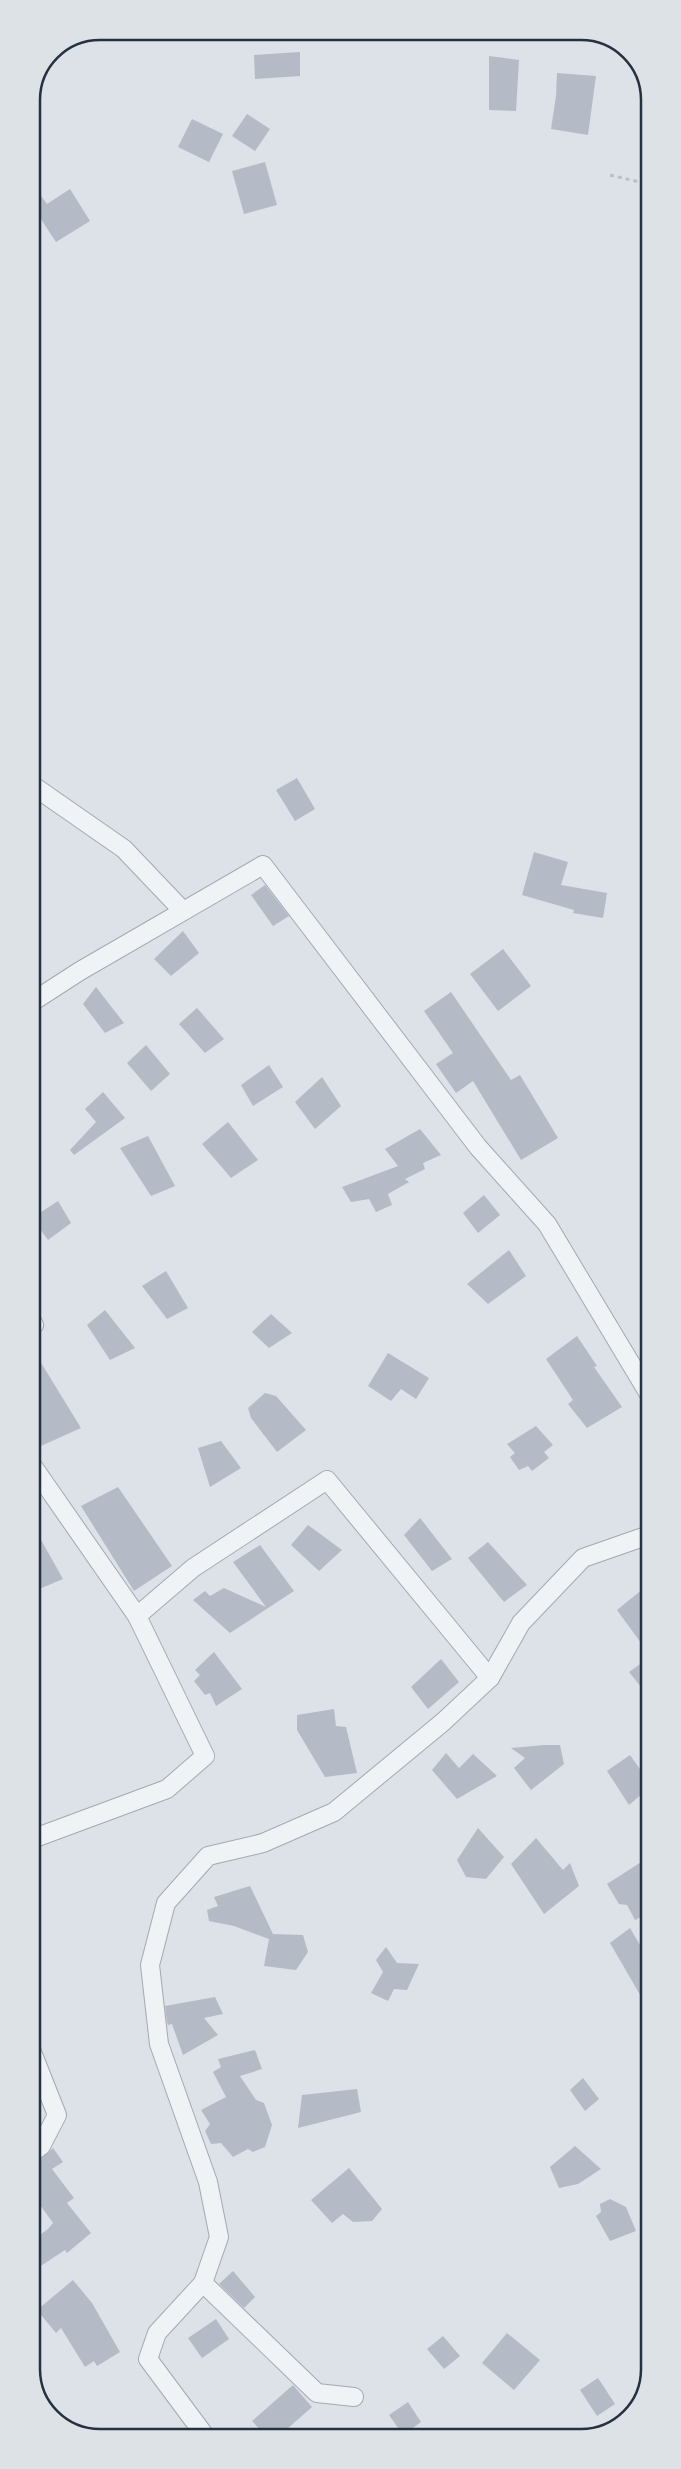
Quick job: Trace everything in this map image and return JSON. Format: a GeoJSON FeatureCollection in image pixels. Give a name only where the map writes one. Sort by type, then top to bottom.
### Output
{"type":"FeatureCollection","features":[{"type":"Feature","properties":{"kind":"street"},"geometry":{"type":"LineString","coordinates":[[40,791],[124,849],[183,911]]}},
{"type":"Feature","properties":{"kind":"street"},"geometry":{"type":"LineString","coordinates":[[40,997],[80,971],[263,865],[478,1147],[547,1224],[641,1381]]}},
{"type":"Feature","properties":{"kind":"street"},"geometry":{"type":"LineString","coordinates":[[40,1477],[137,1616],[205,1756],[167,1788],[40,1836]]}},
{"type":"Feature","properties":{"kind":"street"},"geometry":{"type":"LineString","coordinates":[[137,1616],[193,1568],[327,1480],[490,1678]]}},
{"type":"Feature","properties":{"kind":"street"},"geometry":{"type":"LineString","coordinates":[[200,2429],[148,2359],[157,2333],[202,2282],[219,2237],[208,2182],[159,2044],[150,1965],[166,1902],[208,1856],[263,1843],[334,1812],[443,1722],[490,1678],[521,1623],[583,1558],[641,1540]]}},
{"type":"Feature","properties":{"kind":"street"},"geometry":{"type":"LineString","coordinates":[[40,2072],[57,2115],[40,2147]]}},
{"type":"Feature","properties":{"kind":"street"},"geometry":{"type":"LineString","coordinates":[[202,2282],[317,2393],[354,2397]]}},
{"type":"Feature","properties":{"kind":"path"},"geometry":{"type":"LineString","coordinates":[[610,175],[641,182]]}},
{"type":"Feature","properties":{"kind":"building"},"geometry":{"type":"Polygon","coordinates":[[[300,52],[300,76],[255,79],[254,55],[300,52]]]}},
{"type":"Feature","properties":{"kind":"building"},"geometry":{"type":"Polygon","coordinates":[[[489,56],[519,60],[516,111],[489,110],[489,56]]]}},
{"type":"Feature","properties":{"kind":"building"},"geometry":{"type":"Polygon","coordinates":[[[557,73],[596,76],[588,135],[551,129],[557,73]]]}},
{"type":"Feature","properties":{"kind":"building"},"geometry":{"type":"Polygon","coordinates":[[[247,114],[270,129],[255,151],[232,136],[247,114]]]}},
{"type":"Feature","properties":{"kind":"building"},"geometry":{"type":"Polygon","coordinates":[[[192,119],[223,134],[209,162],[178,147],[192,119]]]}},
{"type":"Feature","properties":{"kind":"building"},"geometry":{"type":"Polygon","coordinates":[[[265,162],[277,205],[244,214],[232,171],[265,162]]]}},
{"type":"Feature","properties":{"kind":"building"},"geometry":{"type":"Polygon","coordinates":[[[70,189],[90,221],[56,242],[40,218],[40,194],[47,204],[70,189]]]}},
{"type":"Feature","properties":{"kind":"building"},"geometry":{"type":"Polygon","coordinates":[[[297,778],[315,809],[295,821],[276,790],[297,778]]]}},
{"type":"Feature","properties":{"kind":"building"},"geometry":{"type":"Polygon","coordinates":[[[534,852],[568,862],[561,885],[607,893],[603,918],[573,913],[574,910],[522,895],[534,852]]]}},
{"type":"Feature","properties":{"kind":"building"},"geometry":{"type":"Polygon","coordinates":[[[265,885],[289,916],[273,926],[251,895],[265,885]]]}},
{"type":"Feature","properties":{"kind":"building"},"geometry":{"type":"Polygon","coordinates":[[[183,931],[199,953],[171,976],[154,959],[183,931]]]}},
{"type":"Feature","properties":{"kind":"building"},"geometry":{"type":"Polygon","coordinates":[[[503,949],[531,986],[498,1011],[470,974],[503,949]]]}},
{"type":"Feature","properties":{"kind":"building"},"geometry":{"type":"Polygon","coordinates":[[[96,987],[124,1023],[105,1033],[83,1004],[96,987]]]}},
{"type":"Feature","properties":{"kind":"building"},"geometry":{"type":"Polygon","coordinates":[[[451,992],[511,1080],[520,1075],[558,1138],[521,1160],[473,1081],[456,1093],[436,1064],[453,1053],[424,1011],[451,992]]]}},
{"type":"Feature","properties":{"kind":"building"},"geometry":{"type":"Polygon","coordinates":[[[197,1008],[224,1039],[205,1053],[179,1024],[197,1008]]]}},
{"type":"Feature","properties":{"kind":"building"},"geometry":{"type":"Polygon","coordinates":[[[146,1045],[170,1074],[151,1091],[127,1063],[146,1045]]]}},
{"type":"Feature","properties":{"kind":"building"},"geometry":{"type":"Polygon","coordinates":[[[269,1065],[283,1087],[253,1106],[241,1085],[269,1065]]]}},
{"type":"Feature","properties":{"kind":"building"},"geometry":{"type":"Polygon","coordinates":[[[322,1077],[341,1106],[315,1129],[295,1102],[322,1077]]]}},
{"type":"Feature","properties":{"kind":"building"},"geometry":{"type":"Polygon","coordinates":[[[103,1092],[125,1118],[74,1155],[70,1150],[96,1122],[85,1109],[103,1092]]]}},
{"type":"Feature","properties":{"kind":"building"},"geometry":{"type":"Polygon","coordinates":[[[228,1122],[258,1160],[231,1178],[202,1144],[228,1122]]]}},
{"type":"Feature","properties":{"kind":"building"},"geometry":{"type":"Polygon","coordinates":[[[420,1129],[441,1155],[423,1163],[425,1169],[405,1179],[409,1182],[388,1194],[392,1205],[376,1212],[369,1199],[351,1202],[342,1187],[398,1166],[385,1149],[420,1129]]]}},
{"type":"Feature","properties":{"kind":"building"},"geometry":{"type":"Polygon","coordinates":[[[148,1136],[175,1186],[151,1196],[120,1148],[148,1136]]]}},
{"type":"Feature","properties":{"kind":"building"},"geometry":{"type":"Polygon","coordinates":[[[484,1195],[500,1215],[478,1233],[463,1213],[484,1195]]]}},
{"type":"Feature","properties":{"kind":"building"},"geometry":{"type":"Polygon","coordinates":[[[58,1201],[71,1223],[48,1240],[40,1229],[40,1213],[58,1201]]]}},
{"type":"Feature","properties":{"kind":"building"},"geometry":{"type":"Polygon","coordinates":[[[509,1250],[526,1276],[488,1304],[467,1284],[509,1250]]]}},
{"type":"Feature","properties":{"kind":"building"},"geometry":{"type":"Polygon","coordinates":[[[166,1271],[188,1308],[167,1319],[142,1286],[166,1271]]]}},
{"type":"Feature","properties":{"kind":"building"},"geometry":{"type":"Polygon","coordinates":[[[105,1310],[135,1348],[110,1360],[87,1325],[105,1310]]]}},
{"type":"Feature","properties":{"kind":"building"},"geometry":{"type":"Polygon","coordinates":[[[271,1314],[292,1333],[269,1348],[252,1332],[271,1314]]]}},
{"type":"Feature","properties":{"kind":"building"},"geometry":{"type":"Polygon","coordinates":[[[577,1336],[597,1366],[594,1367],[622,1407],[587,1428],[568,1404],[573,1400],[546,1359],[577,1336]]]}},
{"type":"Feature","properties":{"kind":"building"},"geometry":{"type":"Polygon","coordinates":[[[388,1353],[429,1378],[416,1399],[401,1389],[391,1401],[368,1386],[388,1353]]]}},
{"type":"Feature","properties":{"kind":"building"},"geometry":{"type":"Polygon","coordinates":[[[40,1361],[81,1428],[40,1446],[40,1361]]]}},
{"type":"Feature","properties":{"kind":"building"},"geometry":{"type":"Polygon","coordinates":[[[265,1393],[276,1396],[306,1430],[277,1452],[251,1418],[248,1408],[265,1393]]]}},
{"type":"Feature","properties":{"kind":"building"},"geometry":{"type":"Polygon","coordinates":[[[536,1426],[553,1445],[544,1452],[549,1458],[532,1471],[528,1466],[519,1470],[510,1457],[515,1453],[507,1444],[536,1426]]]}},
{"type":"Feature","properties":{"kind":"building"},"geometry":{"type":"Polygon","coordinates":[[[221,1441],[241,1468],[210,1487],[198,1448],[221,1441]]]}},
{"type":"Feature","properties":{"kind":"building"},"geometry":{"type":"Polygon","coordinates":[[[118,1487],[172,1566],[134,1591],[81,1506],[118,1487]]]}},
{"type":"Feature","properties":{"kind":"building"},"geometry":{"type":"Polygon","coordinates":[[[420,1518],[452,1559],[432,1571],[404,1535],[420,1518]]]}},
{"type":"Feature","properties":{"kind":"building"},"geometry":{"type":"Polygon","coordinates":[[[308,1525],[342,1550],[319,1571],[291,1545],[308,1525]]]}},
{"type":"Feature","properties":{"kind":"building"},"geometry":{"type":"Polygon","coordinates":[[[40,1538],[63,1579],[40,1589],[40,1538]]]}},
{"type":"Feature","properties":{"kind":"building"},"geometry":{"type":"Polygon","coordinates":[[[488,1542],[527,1585],[504,1602],[468,1558],[488,1542]]]}},
{"type":"Feature","properties":{"kind":"building"},"geometry":{"type":"Polygon","coordinates":[[[260,1545],[294,1591],[230,1633],[193,1600],[205,1591],[210,1596],[224,1588],[266,1607],[233,1562],[260,1545]]]}},
{"type":"Feature","properties":{"kind":"building"},"geometry":{"type":"Polygon","coordinates":[[[641,1590],[641,1643],[617,1610],[641,1590]]]}},
{"type":"Feature","properties":{"kind":"building"},"geometry":{"type":"Polygon","coordinates":[[[214,1652],[242,1689],[216,1706],[210,1693],[205,1695],[194,1681],[200,1675],[195,1670],[214,1652]]]}},
{"type":"Feature","properties":{"kind":"building"},"geometry":{"type":"Polygon","coordinates":[[[441,1659],[459,1682],[428,1709],[411,1687],[441,1659]]]}},
{"type":"Feature","properties":{"kind":"building"},"geometry":{"type":"Polygon","coordinates":[[[641,1664],[641,1687],[629,1672],[641,1664]]]}},
{"type":"Feature","properties":{"kind":"building"},"geometry":{"type":"Polygon","coordinates":[[[334,1709],[336,1726],[346,1727],[357,1773],[325,1777],[297,1730],[297,1715],[334,1709]]]}},
{"type":"Feature","properties":{"kind":"building"},"geometry":{"type":"Polygon","coordinates":[[[560,1745],[564,1764],[531,1790],[514,1768],[525,1758],[511,1748],[560,1745]]]}},
{"type":"Feature","properties":{"kind":"building"},"geometry":{"type":"Polygon","coordinates":[[[446,1753],[459,1768],[473,1754],[497,1776],[457,1799],[432,1770],[446,1753]]]}},
{"type":"Feature","properties":{"kind":"building"},"geometry":{"type":"Polygon","coordinates":[[[630,1755],[641,1771],[641,1795],[629,1805],[607,1771],[630,1755]]]}},
{"type":"Feature","properties":{"kind":"building"},"geometry":{"type":"Polygon","coordinates":[[[478,1828],[504,1857],[486,1879],[466,1877],[457,1860],[478,1828]]]}},
{"type":"Feature","properties":{"kind":"building"},"geometry":{"type":"Polygon","coordinates":[[[536,1838],[563,1870],[570,1863],[579,1886],[544,1914],[511,1864],[536,1838]]]}},
{"type":"Feature","properties":{"kind":"building"},"geometry":{"type":"Polygon","coordinates":[[[641,1862],[641,1917],[635,1920],[627,1905],[619,1904],[607,1884],[641,1862]]]}},
{"type":"Feature","properties":{"kind":"building"},"geometry":{"type":"Polygon","coordinates":[[[250,1886],[273,1934],[303,1935],[308,1952],[296,1970],[264,1966],[269,1939],[234,1926],[209,1921],[207,1910],[218,1906],[214,1897],[250,1886]]]}},
{"type":"Feature","properties":{"kind":"building"},"geometry":{"type":"Polygon","coordinates":[[[630,1928],[641,1947],[641,1996],[610,1943],[630,1928]]]}},
{"type":"Feature","properties":{"kind":"building"},"geometry":{"type":"Polygon","coordinates":[[[386,1947],[397,1963],[419,1964],[407,1990],[394,1989],[388,2001],[371,1993],[383,1972],[376,1960],[386,1947]]]}},
{"type":"Feature","properties":{"kind":"building"},"geometry":{"type":"Polygon","coordinates":[[[215,1997],[223,2014],[204,2018],[218,2035],[183,2055],[172,2024],[168,2025],[165,2006],[215,1997]]]}},
{"type":"Feature","properties":{"kind":"building"},"geometry":{"type":"Polygon","coordinates":[[[255,2050],[262,2069],[240,2076],[256,2100],[264,2103],[272,2125],[265,2147],[253,2152],[248,2149],[233,2157],[221,2143],[211,2144],[205,2131],[210,2124],[201,2110],[226,2097],[213,2072],[221,2067],[218,2059],[255,2050]]]}},
{"type":"Feature","properties":{"kind":"building"},"geometry":{"type":"Polygon","coordinates":[[[583,2078],[599,2099],[585,2111],[570,2090],[583,2078]]]}},
{"type":"Feature","properties":{"kind":"building"},"geometry":{"type":"Polygon","coordinates":[[[357,2089],[361,2112],[298,2128],[302,2095],[357,2089]]]}},
{"type":"Feature","properties":{"kind":"building"},"geometry":{"type":"Polygon","coordinates":[[[575,2146],[601,2169],[578,2184],[559,2188],[550,2167],[575,2146]]]}},
{"type":"Feature","properties":{"kind":"building"},"geometry":{"type":"Polygon","coordinates":[[[53,2148],[63,2162],[52,2169],[74,2198],[67,2203],[91,2233],[67,2253],[65,2250],[40,2266],[40,2235],[53,2223],[40,2205],[40,2160],[53,2148]]]}},
{"type":"Feature","properties":{"kind":"building"},"geometry":{"type":"Polygon","coordinates":[[[349,2168],[382,2209],[372,2221],[353,2222],[343,2214],[332,2223],[311,2200],[349,2168]]]}},
{"type":"Feature","properties":{"kind":"building"},"geometry":{"type":"Polygon","coordinates":[[[610,2199],[626,2207],[636,2231],[610,2241],[596,2216],[601,2212],[600,2204],[610,2199]]]}},
{"type":"Feature","properties":{"kind":"building"},"geometry":{"type":"Polygon","coordinates":[[[233,2271],[255,2297],[244,2308],[219,2284],[233,2271]]]}},
{"type":"Feature","properties":{"kind":"building"},"geometry":{"type":"Polygon","coordinates":[[[73,2280],[92,2303],[120,2352],[97,2366],[94,2361],[85,2367],[61,2328],[56,2333],[40,2314],[40,2308],[73,2280]]]}},
{"type":"Feature","properties":{"kind":"building"},"geometry":{"type":"Polygon","coordinates":[[[216,2319],[229,2339],[202,2358],[188,2338],[216,2319]]]}},
{"type":"Feature","properties":{"kind":"building"},"geometry":{"type":"Polygon","coordinates":[[[507,2333],[540,2360],[514,2390],[482,2363],[507,2333]]]}},
{"type":"Feature","properties":{"kind":"building"},"geometry":{"type":"Polygon","coordinates":[[[443,2336],[460,2356],[444,2369],[427,2349],[443,2336]]]}},
{"type":"Feature","properties":{"kind":"building"},"geometry":{"type":"Polygon","coordinates":[[[598,2378],[615,2404],[597,2416],[580,2390],[598,2378]]]}},
{"type":"Feature","properties":{"kind":"building"},"geometry":{"type":"Polygon","coordinates":[[[293,2385],[312,2407],[287,2429],[260,2429],[252,2421],[293,2385]]]}},
{"type":"Feature","properties":{"kind":"building"},"geometry":{"type":"Polygon","coordinates":[[[408,2402],[421,2422],[411,2429],[399,2429],[389,2415],[408,2402]]]}}]}
